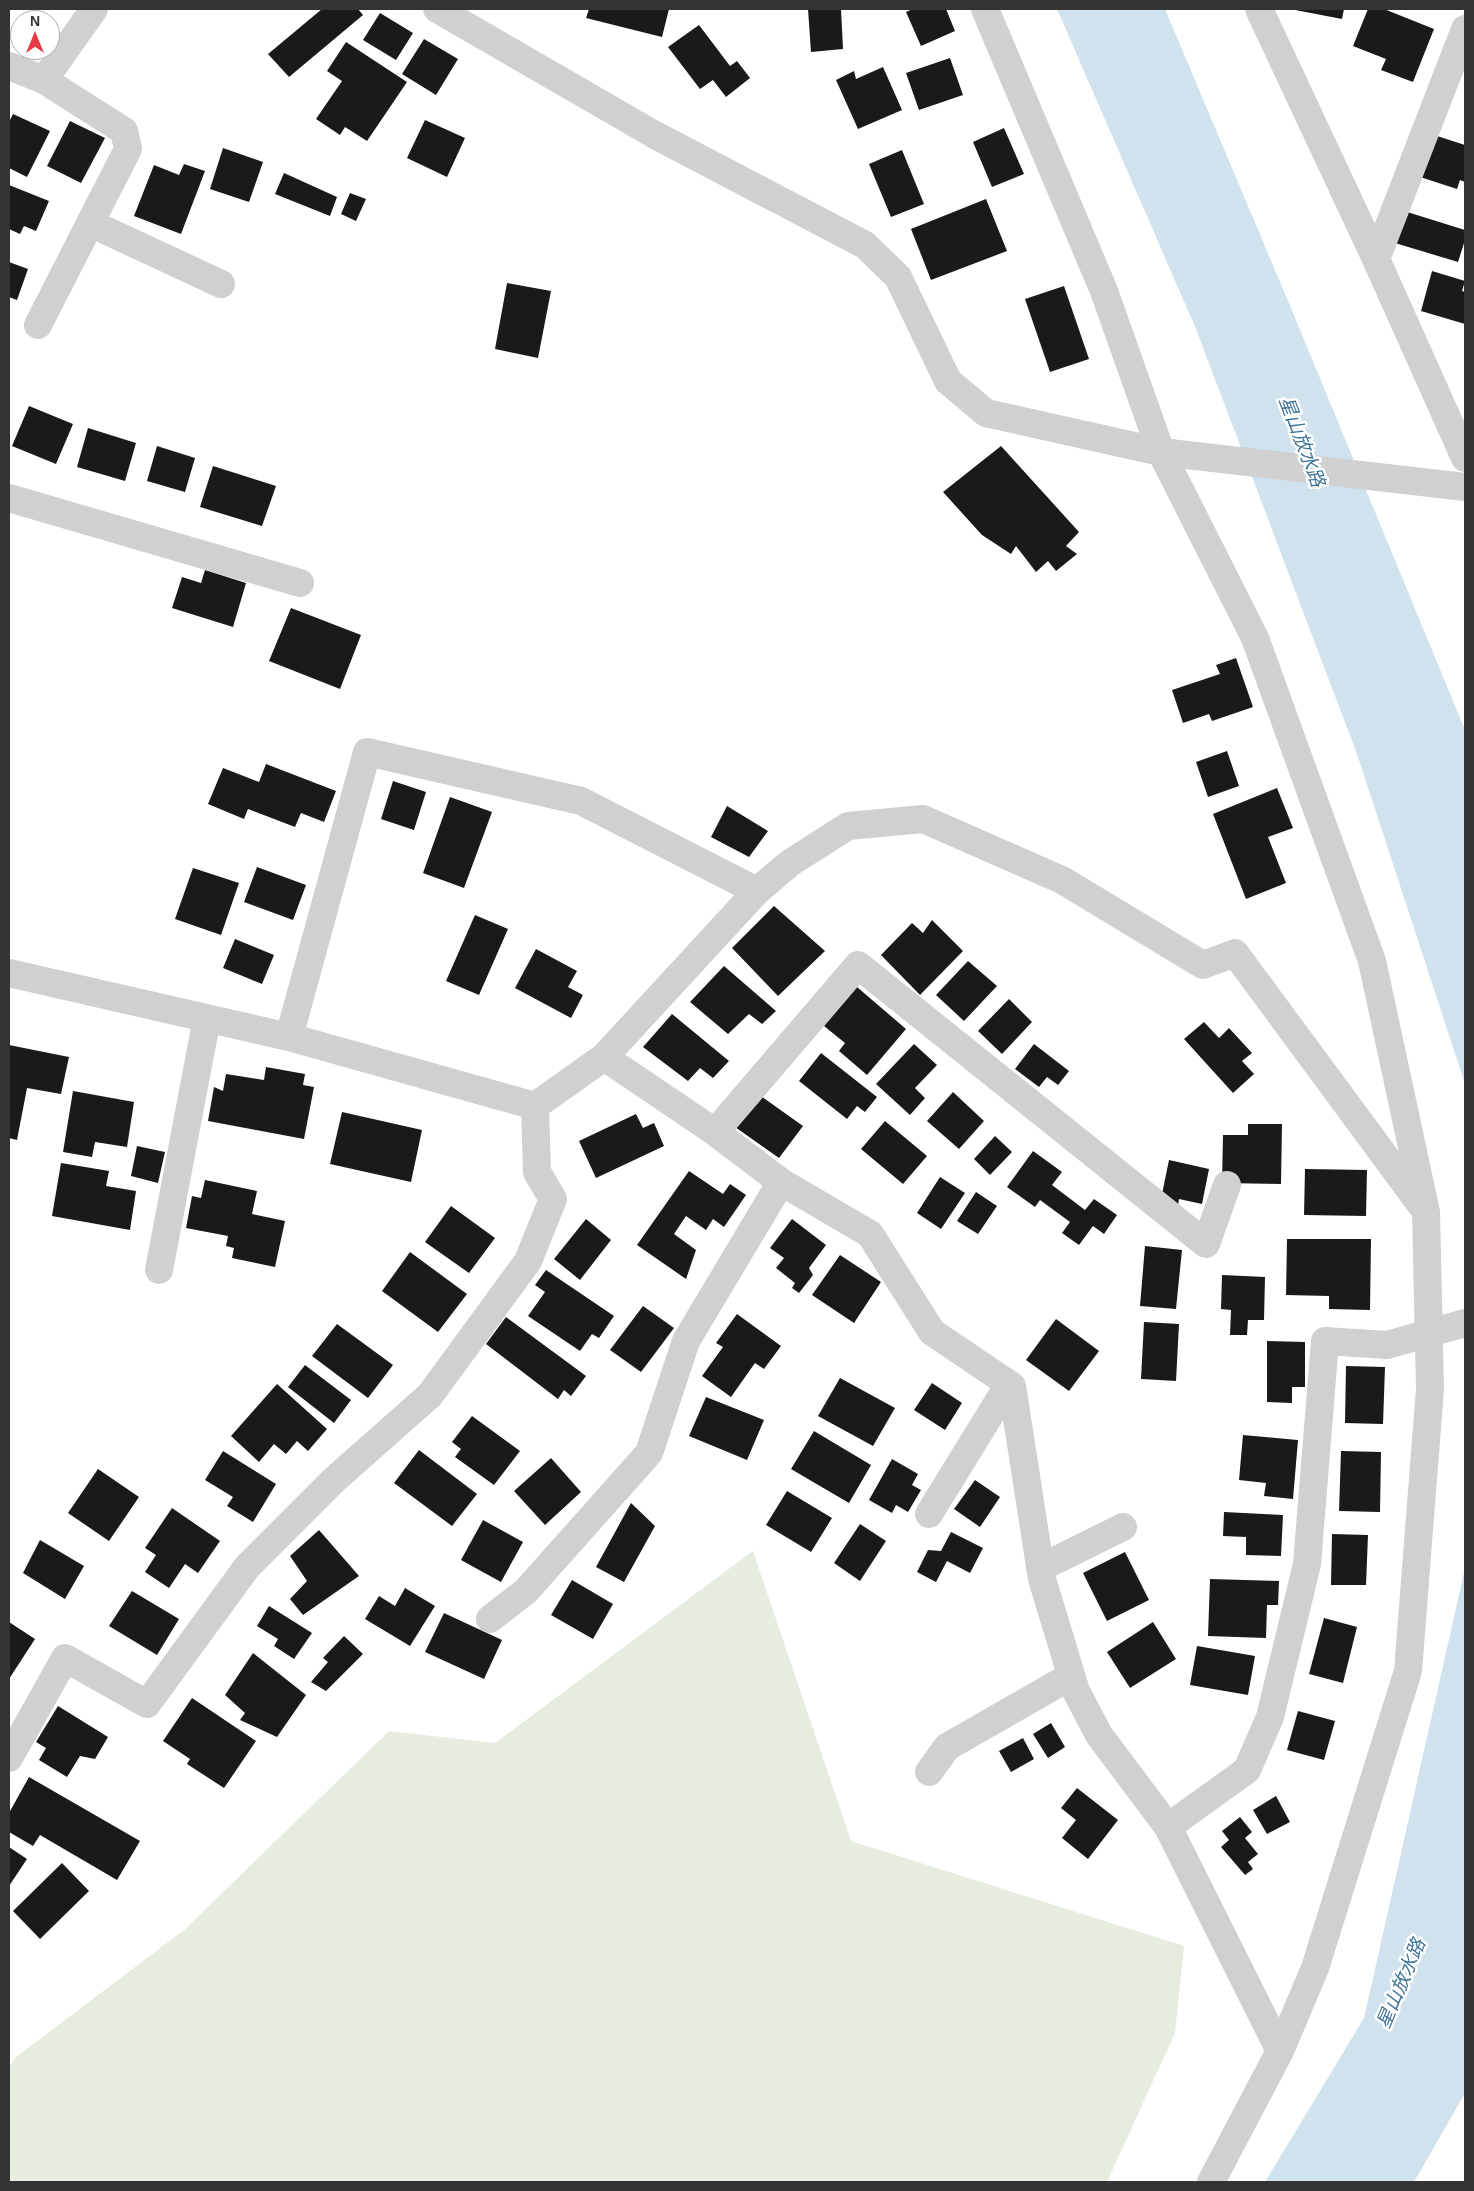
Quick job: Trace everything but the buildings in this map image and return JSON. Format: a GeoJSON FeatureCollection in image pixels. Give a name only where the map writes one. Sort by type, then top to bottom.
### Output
{"type":"FeatureCollection","features":[{"type":"Feature","properties":{"kind":"street"},"geometry":{"type":"LineString","coordinates":[[44,80],[94,9]]}},
{"type":"Feature","properties":{"kind":"street"},"geometry":{"type":"LineString","coordinates":[[437,9],[655,136],[865,245],[898,277],[948,381],[986,414],[1160,452],[1465,487]]}},
{"type":"Feature","properties":{"kind":"street"},"geometry":{"type":"LineString","coordinates":[[985,9],[1104,291],[1160,452],[1255,638],[1372,960],[1426,1212],[1430,1389],[1408,1671],[1315,1968],[1280,2050],[1211,2182]]}},
{"type":"Feature","properties":{"kind":"street"},"geometry":{"type":"LineString","coordinates":[[1259,9],[1376,259],[1465,458]]}},
{"type":"Feature","properties":{"kind":"street"},"geometry":{"type":"LineString","coordinates":[[1376,259],[1465,29]]}},
{"type":"Feature","properties":{"kind":"street"},"geometry":{"type":"LineString","coordinates":[[9,66],[44,80],[124,131],[128,149],[38,325]]}},
{"type":"Feature","properties":{"kind":"street"},"geometry":{"type":"LineString","coordinates":[[90,223],[221,284]]}},
{"type":"Feature","properties":{"kind":"street"},"geometry":{"type":"LineString","coordinates":[[9,498],[300,583]]}},
{"type":"Feature","properties":{"kind":"street"},"geometry":{"type":"LineString","coordinates":[[288,1037],[367,752],[580,801],[757,891]]}},
{"type":"Feature","properties":{"kind":"street"},"geometry":{"type":"LineString","coordinates":[[535,1106],[604,1057],[757,891],[790,863],[848,826],[924,820],[1062,880],[1203,965],[1235,953],[1426,1212]]}},
{"type":"Feature","properties":{"kind":"street"},"geometry":{"type":"LineString","coordinates":[[715,1132],[858,965],[1206,1244],[1227,1185]]}},
{"type":"Feature","properties":{"kind":"street"},"geometry":{"type":"LineString","coordinates":[[9,973],[288,1037],[535,1106]]}},
{"type":"Feature","properties":{"kind":"street"},"geometry":{"type":"LineString","coordinates":[[159,1270],[207,1018]]}},
{"type":"Feature","properties":{"kind":"street"},"geometry":{"type":"LineString","coordinates":[[604,1057],[715,1132],[781,1182],[870,1234],[932,1332],[1012,1386],[1040,1568],[1076,1691],[1099,1735],[1168,1828],[1280,2050]]}},
{"type":"Feature","properties":{"kind":"street"},"geometry":{"type":"LineString","coordinates":[[9,1758],[65,1658],[147,1704],[247,1567],[334,1480],[430,1395],[528,1261],[552,1198],[537,1172],[535,1106]]}},
{"type":"Feature","properties":{"kind":"street"},"geometry":{"type":"LineString","coordinates":[[490,1619],[526,1591],[649,1453],[686,1341],[781,1182]]}},
{"type":"Feature","properties":{"kind":"street"},"geometry":{"type":"LineString","coordinates":[[1168,1828],[1247,1770],[1270,1718],[1307,1564],[1325,1341],[1387,1345],[1465,1323]]}},
{"type":"Feature","properties":{"kind":"street"},"geometry":{"type":"LineString","coordinates":[[929,1514],[1009,1384]]}},
{"type":"Feature","properties":{"kind":"street"},"geometry":{"type":"LineString","coordinates":[[1040,1568],[1123,1527]]}},
{"type":"Feature","properties":{"kind":"street"},"geometry":{"type":"LineString","coordinates":[[929,1772],[946,1747],[1071,1676]]}},
{"type":"Feature","properties":{"kind":"shaded area"},"geometry":{"type":"Polygon","coordinates":[[[753,1551],[851,1841],[1184,1946],[1175,2033],[1107,2182],[9,2182],[9,2067],[16,2057],[184,1930],[389,1731],[495,1743],[753,1551]]]}},
{"type":"Feature","properties":{"kind":"water","name":"星山放水路"},"geometry":{"type":"Polygon","coordinates":[[[1057,9],[1165,9],[1465,730],[1465,1084],[1357,754],[1196,329],[1057,9]]]}},
{"type":"Feature","properties":{"kind":"water","name":"星山放水路"},"geometry":{"type":"Polygon","coordinates":[[[1465,1568],[1465,2093],[1414,2182],[1265,2182],[1364,2018],[1465,1568]]]}}]}
